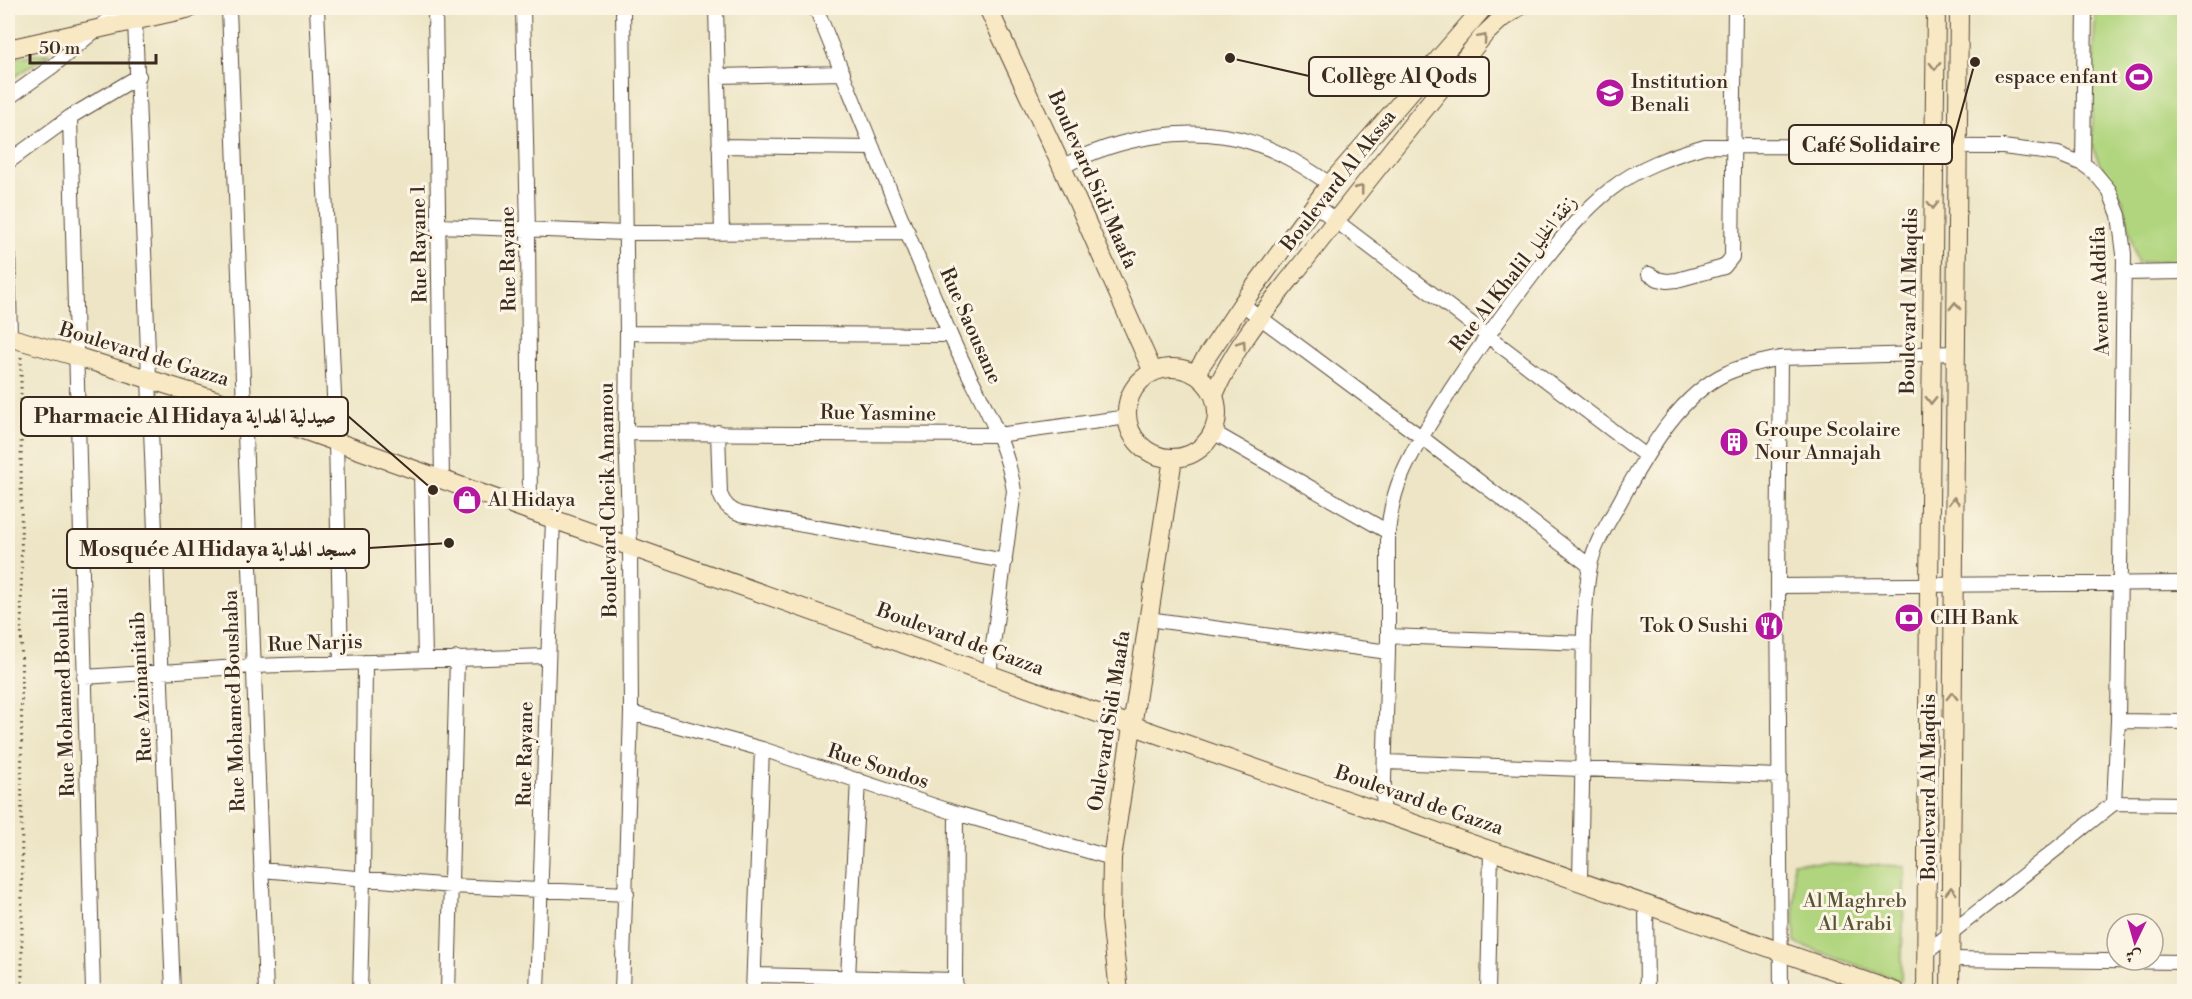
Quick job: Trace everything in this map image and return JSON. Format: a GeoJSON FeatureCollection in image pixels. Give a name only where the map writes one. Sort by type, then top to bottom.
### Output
{"type":"FeatureCollection","features":[{"type":"Feature","properties":{"kind":"street"},"geometry":{"type":"LineString","coordinates":[[8,98],[45,72],[97,30],[129,14],[191,8]]}},
{"type":"Feature","properties":{"kind":"street","name":"Rue Mohamed Boushaba"},"geometry":{"type":"LineString","coordinates":[[230,8],[266,992]]}},
{"type":"Feature","properties":{"kind":"street"},"geometry":{"type":"LineString","coordinates":[[317,8],[336,441],[341,663]]}},
{"type":"Feature","properties":{"kind":"street","name":"Rue Rayane 1"},"geometry":{"type":"LineString","coordinates":[[435,8],[442,479]]}},
{"type":"Feature","properties":{"kind":"street","name":"Rue Rayane"},"geometry":{"type":"LineString","coordinates":[[523,8],[528,230],[530,511]]}},
{"type":"Feature","properties":{"kind":"street","name":"Boulevard Cheik Amamou"},"geometry":{"type":"LineString","coordinates":[[622,8],[631,713],[627,894],[622,992]]}},
{"type":"Feature","properties":{"kind":"street"},"geometry":{"type":"LineString","coordinates":[[716,8],[722,232]]}},
{"type":"Feature","properties":{"kind":"street","name":"Rue Saousane"},"geometry":{"type":"LineString","coordinates":[[816,8],[950,334],[998,435],[1010,469],[1014,492],[989,674]]}},
{"type":"Feature","properties":{"kind":"street","name":"Boulevard Sidi Maafa"},"geometry":{"type":"LineString","coordinates":[[988,8],[1153,372]]}},
{"type":"Feature","properties":{"kind":"street"},"geometry":{"type":"LineString","coordinates":[[1195,374],[1242,304],[1330,184],[1483,8]]}},
{"type":"Feature","properties":{"kind":"street","name":"Boulevard Al Akssa"},"geometry":{"type":"LineString","coordinates":[[1214,395],[1224,369],[1335,221],[1484,35],[1515,8]]}},
{"type":"Feature","properties":{"kind":"street"},"geometry":{"type":"LineString","coordinates":[[1649,274],[1658,279],[1677,280],[1724,267],[1729,263],[1733,250],[1735,8]]}},
{"type":"Feature","properties":{"kind":"street","name":"Boulevard Al Maqdis"},"geometry":{"type":"LineString","coordinates":[[1926,992],[1936,8]]}},
{"type":"Feature","properties":{"kind":"street","name":"Boulevard Al Maqdis"},"geometry":{"type":"LineString","coordinates":[[1950,992],[1959,8]]}},
{"type":"Feature","properties":{"kind":"street"},"geometry":{"type":"LineString","coordinates":[[2083,164],[2085,8]]}},
{"type":"Feature","properties":{"kind":"street","name":"Rue Azimanitaib"},"geometry":{"type":"LineString","coordinates":[[129,14],[139,76],[173,992]]}},
{"type":"Feature","properties":{"kind":"street"},"geometry":{"type":"LineString","coordinates":[[8,49],[97,30]]}},
{"type":"Feature","properties":{"kind":"street"},"geometry":{"type":"LineString","coordinates":[[718,76],[843,73]]}},
{"type":"Feature","properties":{"kind":"street"},"geometry":{"type":"LineString","coordinates":[[8,162],[70,117],[139,76]]}},
{"type":"Feature","properties":{"kind":"street","name":"Rue Mohamed Bouhlali"},"geometry":{"type":"LineString","coordinates":[[70,117],[93,992]]}},
{"type":"Feature","properties":{"kind":"street"},"geometry":{"type":"LineString","coordinates":[[1062,167],[1094,153],[1141,139],[1173,134],[1215,135],[1239,139],[1270,149],[1300,164],[1330,184]]}},
{"type":"Feature","properties":{"kind":"street"},"geometry":{"type":"LineString","coordinates":[[719,146],[873,148]]}},
{"type":"Feature","properties":{"kind":"street","name":"Rue Al Khalil زنقة الخليل"},"geometry":{"type":"LineString","coordinates":[[1383,812],[1388,652],[1388,532],[1397,486],[1421,437],[1486,335],[1575,222],[1626,178],[1666,158],[1705,146],[1934,146]]}},
{"type":"Feature","properties":{"kind":"street","name":"Avenue Addifa"},"geometry":{"type":"LineString","coordinates":[[1934,146],[2003,147],[2048,151],[2083,164],[2102,180],[2114,200],[2122,234],[2124,273],[2118,721],[2114,803]]}},
{"type":"Feature","properties":{"kind":"street"},"geometry":{"type":"LineString","coordinates":[[1316,205],[1646,456]]}},
{"type":"Feature","properties":{"kind":"street"},"geometry":{"type":"LineString","coordinates":[[439,226],[625,233],[908,232]]}},
{"type":"Feature","properties":{"kind":"street"},"geometry":{"type":"LineString","coordinates":[[8,250],[13,339]]}},
{"type":"Feature","properties":{"kind":"street"},"geometry":{"type":"LineString","coordinates":[[2124,273],[2184,272]]}},
{"type":"Feature","properties":{"kind":"street"},"geometry":{"type":"LineString","coordinates":[[1242,304],[1590,566]]}},
{"type":"Feature","properties":{"kind":"street"},"geometry":{"type":"LineString","coordinates":[[627,333],[950,334]]}},
{"type":"Feature","properties":{"kind":"street","name":"Boulevard de Gazza"},"geometry":{"type":"LineString","coordinates":[[13,339],[244,409],[1134,726],[1896,992]]}},
{"type":"Feature","properties":{"kind":"street"},"geometry":{"type":"LineString","coordinates":[[1580,881],[1584,643],[1590,566],[1594,551],[1605,529],[1646,456],[1668,423],[1703,388],[1726,374],[1752,364],[1780,358],[1955,353]]}},
{"type":"Feature","properties":{"kind":"street"},"geometry":{"type":"LineString","coordinates":[[1780,358],[1778,586],[1781,992]]}},
{"type":"Feature","properties":{"kind":"street"},"geometry":{"type":"LineString","coordinates":[[1171,368],[1195,374],[1206,383],[1214,395],[1217,418],[1213,432],[1206,442],[1197,451],[1173,458],[1160,456],[1142,447],[1131,430],[1128,417],[1129,402],[1135,388],[1153,372],[1171,368]]}},
{"type":"Feature","properties":{"kind":"street","name":"Rue Yasmine"},"geometry":{"type":"LineString","coordinates":[[626,433],[998,435],[1128,417]]}},
{"type":"Feature","properties":{"kind":"street"},"geometry":{"type":"LineString","coordinates":[[718,432],[720,494],[723,501],[733,511],[1005,561]]}},
{"type":"Feature","properties":{"kind":"street"},"geometry":{"type":"LineString","coordinates":[[1213,432],[1388,532]]}},
{"type":"Feature","properties":{"kind":"street","name":"Oulevard Sidi Maafa"},"geometry":{"type":"LineString","coordinates":[[1119,992],[1111,919],[1112,858],[1134,726],[1173,458]]}},
{"type":"Feature","properties":{"kind":"street"},"geometry":{"type":"LineString","coordinates":[[421,472],[425,659]]}},
{"type":"Feature","properties":{"kind":"street","name":"Rue Rayane"},"geometry":{"type":"LineString","coordinates":[[537,992],[553,518]]}},
{"type":"Feature","properties":{"kind":"street"},"geometry":{"type":"LineString","coordinates":[[1778,586],[2184,583]]}},
{"type":"Feature","properties":{"kind":"street"},"geometry":{"type":"LineString","coordinates":[[1148,619],[1388,652]]}},
{"type":"Feature","properties":{"kind":"street"},"geometry":{"type":"LineString","coordinates":[[1388,636],[1584,643]]}},
{"type":"Feature","properties":{"kind":"street","name":"Rue Narjis"},"geometry":{"type":"LineString","coordinates":[[84,676],[254,666],[548,656]]}},
{"type":"Feature","properties":{"kind":"street"},"geometry":{"type":"LineString","coordinates":[[448,992],[457,658]]}},
{"type":"Feature","properties":{"kind":"street"},"geometry":{"type":"LineString","coordinates":[[360,992],[365,662]]}},
{"type":"Feature","properties":{"kind":"street","name":"Rue Sondos"},"geometry":{"type":"LineString","coordinates":[[631,713],[762,749],[956,813],[1112,858]]}},
{"type":"Feature","properties":{"kind":"street"},"geometry":{"type":"LineString","coordinates":[[2118,721],[2184,722]]}},
{"type":"Feature","properties":{"kind":"street"},"geometry":{"type":"LineString","coordinates":[[753,992],[762,749]]}},
{"type":"Feature","properties":{"kind":"street"},"geometry":{"type":"LineString","coordinates":[[1385,762],[1780,776]]}},
{"type":"Feature","properties":{"kind":"street"},"geometry":{"type":"LineString","coordinates":[[848,977],[858,780]]}},
{"type":"Feature","properties":{"kind":"street"},"geometry":{"type":"LineString","coordinates":[[1927,952],[2114,803],[2184,804]]}},
{"type":"Feature","properties":{"kind":"street"},"geometry":{"type":"LineString","coordinates":[[754,975],[848,977],[956,986],[956,813]]}},
{"type":"Feature","properties":{"kind":"street"},"geometry":{"type":"LineString","coordinates":[[1488,992],[1491,850]]}},
{"type":"Feature","properties":{"kind":"street"},"geometry":{"type":"LineString","coordinates":[[261,870],[542,892],[627,894]]}},
{"type":"Feature","properties":{"kind":"street"},"geometry":{"type":"LineString","coordinates":[[1646,905],[1647,992]]}},
{"type":"Feature","properties":{"kind":"street"},"geometry":{"type":"LineString","coordinates":[[1950,959],[2184,962]]}},
{"type":"Feature","properties":{"kind":"path"},"geometry":{"type":"LineString","coordinates":[[13,339],[22,992]]}},
{"type":"Feature","properties":{"kind":"green space","name":"espace enfant"},"geometry":{"type":"Polygon","coordinates":[[[2095,8],[2184,8],[2184,261],[2137,262],[2123,200],[2100,164],[2092,146],[2095,8]]]}},
{"type":"Feature","properties":{"kind":"green space"},"geometry":{"type":"Polygon","coordinates":[[[50,53],[8,81],[8,58],[50,53]]]}},
{"type":"Feature","properties":{"kind":"green space","name":"Al Maghreb Al Arabi"},"geometry":{"type":"Polygon","coordinates":[[[1793,862],[1905,866],[1901,981],[1795,943],[1793,862]]]}},
{"type":"Feature","properties":{"kind":"place","name":"Collège Al Qods"},"geometry":{"type":"Point","coordinates":[1230,58]}},
{"type":"Feature","properties":{"kind":"place","name":"Café Solidaire"},"geometry":{"type":"Point","coordinates":[1975,62]}},
{"type":"Feature","properties":{"kind":"place","name":"espace enfant"},"geometry":{"type":"Point","coordinates":[2139,77]}},
{"type":"Feature","properties":{"kind":"place","name":"Institution Benali"},"geometry":{"type":"Point","coordinates":[1610,93]}},
{"type":"Feature","properties":{"kind":"place","name":"Groupe Scolaire Nour Annajah"},"geometry":{"type":"Point","coordinates":[1734,442]}},
{"type":"Feature","properties":{"kind":"place","name":"Pharmacie Al Hidaya صيدلية الهداية"},"geometry":{"type":"Point","coordinates":[433,490]}},
{"type":"Feature","properties":{"kind":"place","name":"Al Hidaya"},"geometry":{"type":"Point","coordinates":[467,500]}},
{"type":"Feature","properties":{"kind":"place","name":"Mosquée Al Hidaya مسجد الهداية"},"geometry":{"type":"Point","coordinates":[449,543]}},
{"type":"Feature","properties":{"kind":"place","name":"CIH Bank"},"geometry":{"type":"Point","coordinates":[1909,618]}},
{"type":"Feature","properties":{"kind":"place","name":"Tok O Sushi"},"geometry":{"type":"Point","coordinates":[1769,626]}}]}
